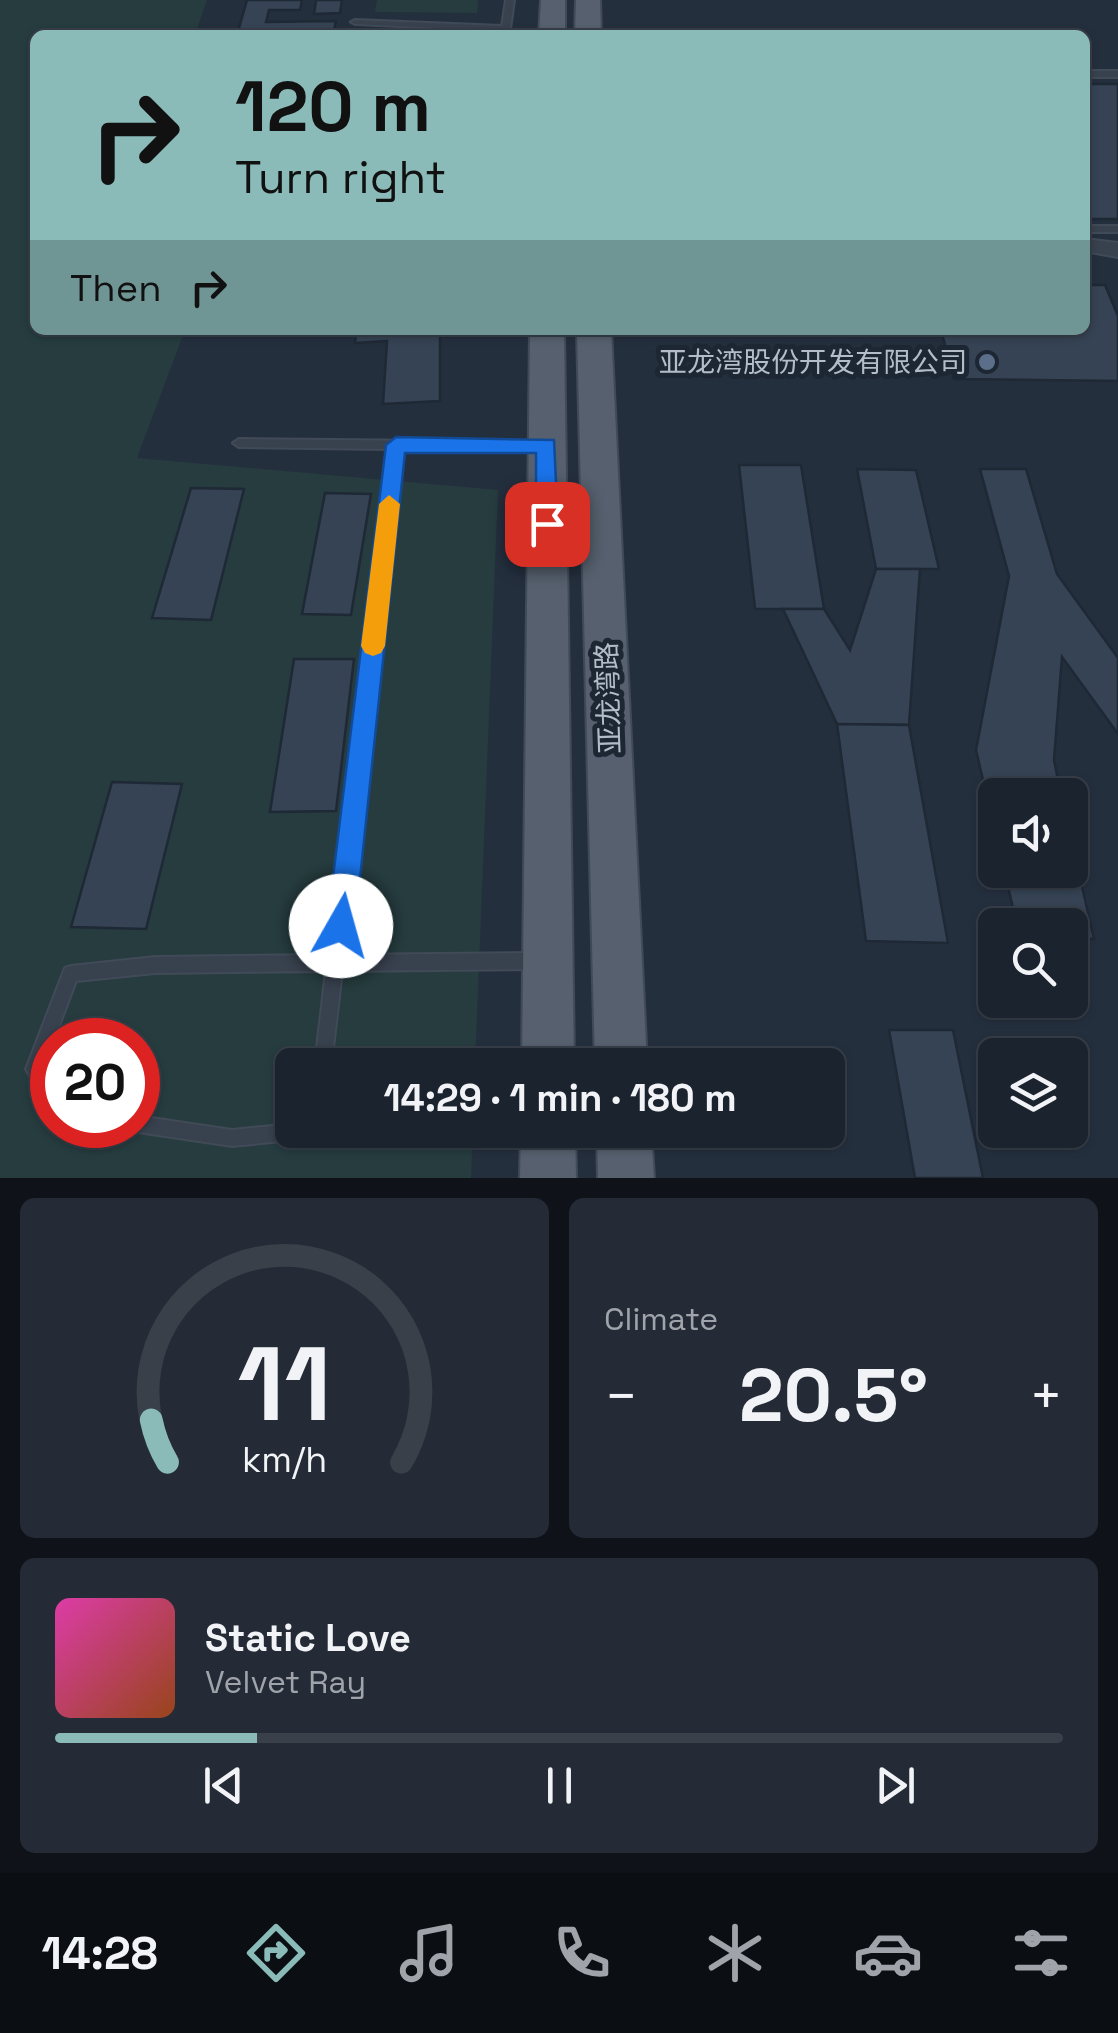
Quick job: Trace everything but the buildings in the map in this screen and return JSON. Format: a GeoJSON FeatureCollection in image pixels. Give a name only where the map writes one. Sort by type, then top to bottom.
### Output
{"type":"FeatureCollection","features":[{"type":"Feature","properties":{"kind":"main road"},"geometry":{"type":"LineString","coordinates":[[552,30],[553,0]]}},
{"type":"Feature","properties":{"kind":"main road"},"geometry":{"type":"LineString","coordinates":[[588,0],[588,30]]}},
{"type":"Feature","properties":{"kind":"main road"},"geometry":{"type":"LineString","coordinates":[[546,335],[548,1048]]}},
{"type":"Feature","properties":{"kind":"main road","name":"亚龙湾路"},"geometry":{"type":"LineString","coordinates":[[594,335],[621,1048]]}},
{"type":"Feature","properties":{"kind":"main road"},"geometry":{"type":"LineString","coordinates":[[548,1148],[548,1178]]}},
{"type":"Feature","properties":{"kind":"main road"},"geometry":{"type":"LineString","coordinates":[[625,1148],[626,1178]]}},
{"type":"Feature","properties":{"kind":"street"},"geometry":{"type":"LineString","coordinates":[[1090,246],[1118,250]]}},
{"type":"Feature","properties":{"kind":"lane"},"geometry":{"type":"LineString","coordinates":[[355,22],[506,29],[510,0]]}},
{"type":"Feature","properties":{"kind":"lane"},"geometry":{"type":"LineString","coordinates":[[1090,74],[1118,74]]}},
{"type":"Feature","properties":{"kind":"lane"},"geometry":{"type":"LineString","coordinates":[[1090,228],[1118,229]]}},
{"type":"Feature","properties":{"kind":"lane"},"geometry":{"type":"LineString","coordinates":[[239,443],[547,445]]}},
{"type":"Feature","properties":{"kind":"lane"},"geometry":{"type":"LineString","coordinates":[[325,1048],[396,445]]}},
{"type":"Feature","properties":{"kind":"lane"},"geometry":{"type":"LineString","coordinates":[[53,1018],[70,974],[155,965],[547,961]]}},
{"type":"Feature","properties":{"kind":"lane"},"geometry":{"type":"LineString","coordinates":[[160,1127],[232,1138],[275,1134]]}},
{"type":"Feature","properties":{"kind":"green space"},"geometry":{"type":"Polygon","coordinates":[[[0,0],[207,0],[197,30],[30,30],[30,335],[183,335],[137,458],[498,490],[476,1048],[275,1048],[275,1148],[472,1148],[471,1178],[0,1178],[0,0]]]}},
{"type":"Feature","properties":{"kind":"green space"},"geometry":{"type":"Polygon","coordinates":[[[377,0],[478,0],[477,13],[375,12],[377,0]]]}},
{"type":"Feature","properties":{"kind":"slow traffic"},"geometry":{"type":"LineString","coordinates":[[373,646],[389,504]]}},
{"type":"Feature","properties":{"kind":"place","name":"亚龙湾股份开发有限公司"},"geometry":{"type":"Point","coordinates":[987,362]}},
{"type":"Feature","properties":{"kind":"route"},"geometry":{"type":"LineString","coordinates":[[341,926],[396,445],[547,445],[547,524]]}}]}
